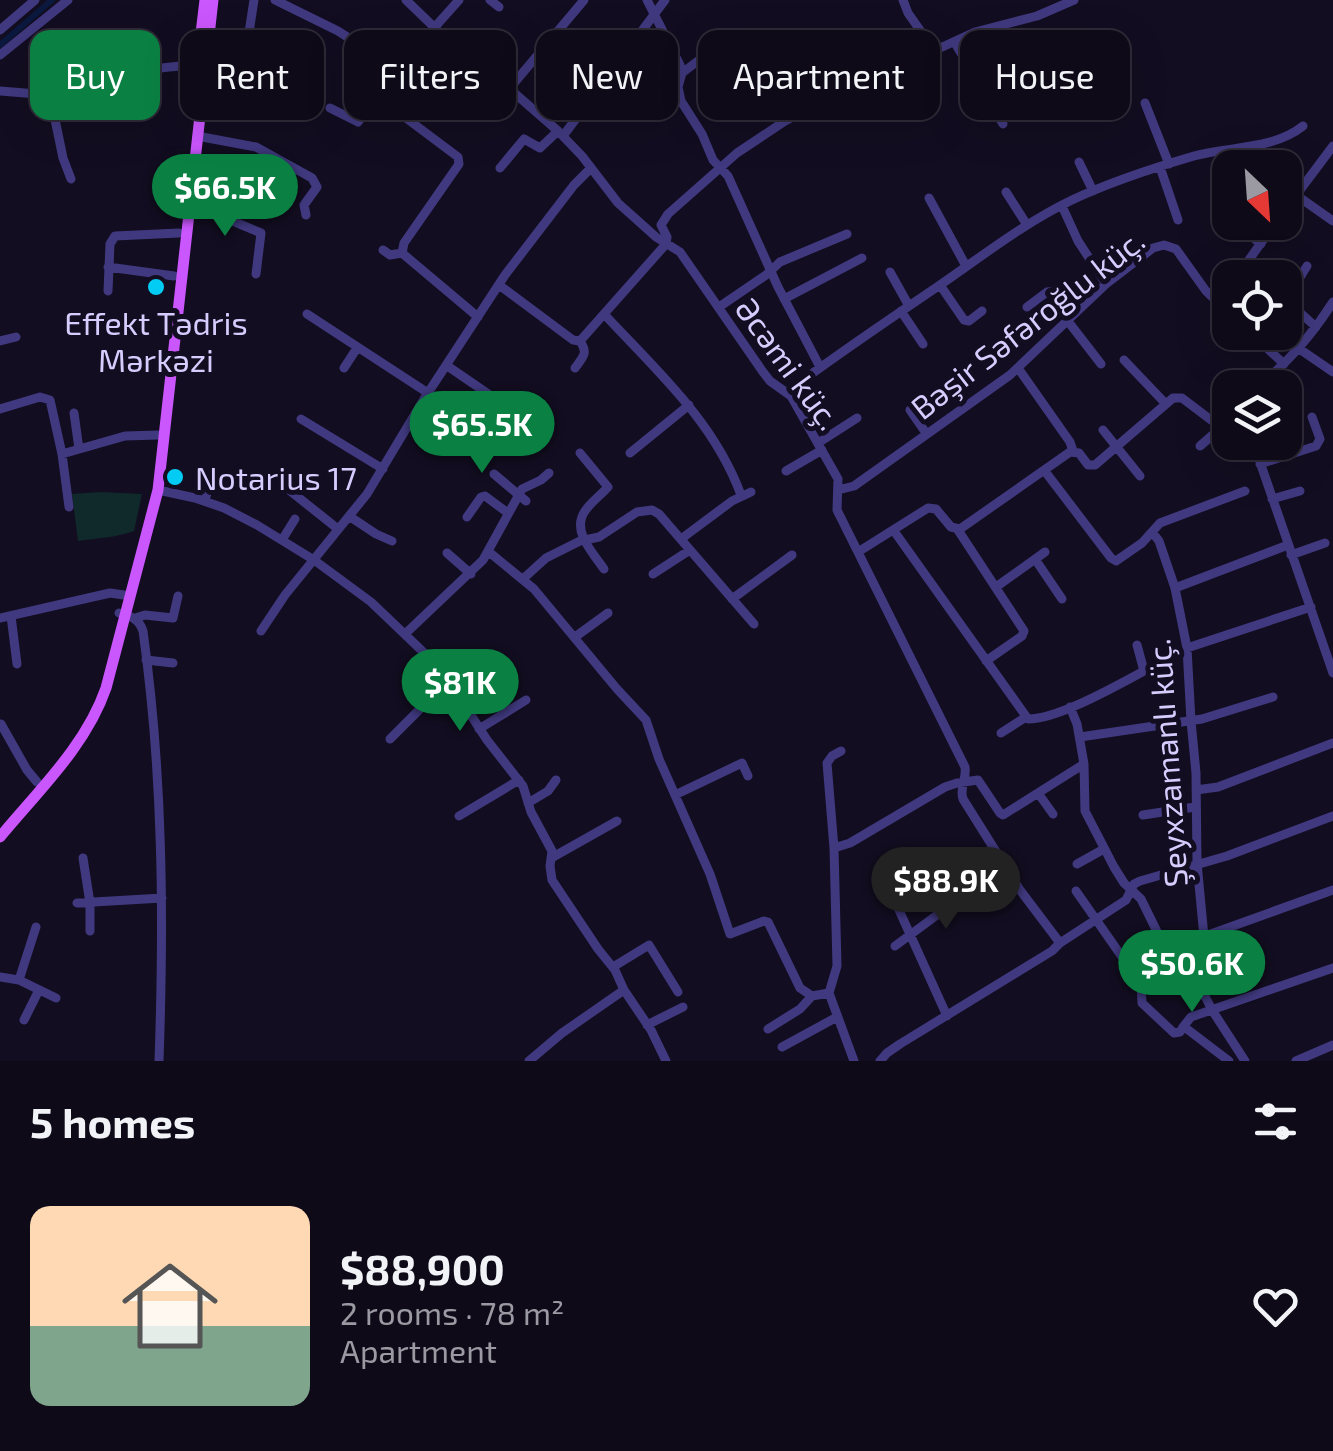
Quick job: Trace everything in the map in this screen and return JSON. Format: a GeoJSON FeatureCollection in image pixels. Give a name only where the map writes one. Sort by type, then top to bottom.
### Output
{"type":"FeatureCollection","features":[{"type":"Feature","properties":{"kind":"main road"},"geometry":{"type":"LineString","coordinates":[[201,30],[205,0]]}},
{"type":"Feature","properties":{"kind":"main road"},"geometry":{"type":"LineString","coordinates":[[0,838],[87,730],[106,688],[127,615],[158,490],[214,0]]}},
{"type":"Feature","properties":{"kind":"main road"},"geometry":{"type":"LineString","coordinates":[[0,826],[74,738],[88,715],[127,615],[124,595],[152,490],[191,120]]}},
{"type":"Feature","properties":{"kind":"street"},"geometry":{"type":"LineString","coordinates":[[0,30],[36,0]]}},
{"type":"Feature","properties":{"kind":"street"},"geometry":{"type":"LineString","coordinates":[[0,56],[68,0]]}},
{"type":"Feature","properties":{"kind":"street"},"geometry":{"type":"LineString","coordinates":[[249,30],[254,0]]}},
{"type":"Feature","properties":{"kind":"street"},"geometry":{"type":"LineString","coordinates":[[276,0],[344,34]]}},
{"type":"Feature","properties":{"kind":"street","name":"Əcəmi küç."},"geometry":{"type":"LineString","coordinates":[[406,0],[434,28]]}},
{"type":"Feature","properties":{"kind":"street"},"geometry":{"type":"LineString","coordinates":[[434,28],[459,0]]}},
{"type":"Feature","properties":{"kind":"street"},"geometry":{"type":"LineString","coordinates":[[516,80],[584,0]]}},
{"type":"Feature","properties":{"kind":"street"},"geometry":{"type":"LineString","coordinates":[[647,0],[682,73]]}},
{"type":"Feature","properties":{"kind":"street"},"geometry":{"type":"LineString","coordinates":[[500,168],[524,138],[540,148],[561,134],[665,0]]}},
{"type":"Feature","properties":{"kind":"street"},"geometry":{"type":"LineString","coordinates":[[903,0],[920,30]]}},
{"type":"Feature","properties":{"kind":"street"},"geometry":{"type":"LineString","coordinates":[[940,48],[1074,0]]}},
{"type":"Feature","properties":{"kind":"street"},"geometry":{"type":"LineString","coordinates":[[955,43],[1003,124]]}},
{"type":"Feature","properties":{"kind":"street"},"geometry":{"type":"LineString","coordinates":[[698,61],[682,73],[678,87],[681,101],[710,154],[732,182],[820,368]]}},
{"type":"Feature","properties":{"kind":"street"},"geometry":{"type":"LineString","coordinates":[[0,92],[30,94]]}},
{"type":"Feature","properties":{"kind":"street","name":"Əcəmi küç."},"geometry":{"type":"LineString","coordinates":[[516,94],[561,134],[618,203],[684,258],[763,372],[787,392],[838,480],[836,508],[966,770],[961,795],[965,804],[1011,877],[1060,943]]}},
{"type":"Feature","properties":{"kind":"street"},"geometry":{"type":"LineString","coordinates":[[1146,103],[1178,220]]}},
{"type":"Feature","properties":{"kind":"street"},"geometry":{"type":"LineString","coordinates":[[330,108],[344,115]]}},
{"type":"Feature","properties":{"kind":"street"},"geometry":{"type":"LineString","coordinates":[[55,120],[71,178]]}},
{"type":"Feature","properties":{"kind":"street"},"geometry":{"type":"LineString","coordinates":[[402,253],[404,243],[460,161],[455,153],[409,120]]}},
{"type":"Feature","properties":{"kind":"street"},"geometry":{"type":"LineString","coordinates":[[580,341],[666,244],[661,225],[664,220],[737,153],[785,121]]}},
{"type":"Feature","properties":{"kind":"street"},"geometry":{"type":"LineString","coordinates":[[787,392],[966,266],[1062,206],[1165,165],[1286,137],[1303,126]]}},
{"type":"Feature","properties":{"kind":"street"},"geometry":{"type":"LineString","coordinates":[[197,136],[256,147],[312,178],[316,186],[304,205],[306,214]]}},
{"type":"Feature","properties":{"kind":"street"},"geometry":{"type":"LineString","coordinates":[[1302,185],[1333,146]]}},
{"type":"Feature","properties":{"kind":"street"},"geometry":{"type":"LineString","coordinates":[[1321,160],[1333,169]]}},
{"type":"Feature","properties":{"kind":"street"},"geometry":{"type":"LineString","coordinates":[[1080,162],[1093,192]]}},
{"type":"Feature","properties":{"kind":"street"},"geometry":{"type":"LineString","coordinates":[[260,631],[367,494],[499,285],[591,168]]}},
{"type":"Feature","properties":{"kind":"street"},"geometry":{"type":"LineString","coordinates":[[1006,192],[1027,226]]}},
{"type":"Feature","properties":{"kind":"street"},"geometry":{"type":"LineString","coordinates":[[929,198],[966,266]]}},
{"type":"Feature","properties":{"kind":"street"},"geometry":{"type":"LineString","coordinates":[[1062,206],[1078,241],[1106,284]]}},
{"type":"Feature","properties":{"kind":"street"},"geometry":{"type":"LineString","coordinates":[[189,207],[261,232],[256,274]]}},
{"type":"Feature","properties":{"kind":"street"},"geometry":{"type":"LineString","coordinates":[[1302,208],[1333,221]]}},
{"type":"Feature","properties":{"kind":"street"},"geometry":{"type":"LineString","coordinates":[[108,291],[110,244],[115,236],[179,233]]}},
{"type":"Feature","properties":{"kind":"street"},"geometry":{"type":"LineString","coordinates":[[718,307],[780,262],[846,234]]}},
{"type":"Feature","properties":{"kind":"street"},"geometry":{"type":"LineString","coordinates":[[1256,240],[1261,244]]}},
{"type":"Feature","properties":{"kind":"street"},"geometry":{"type":"LineString","coordinates":[[1249,260],[1264,240]]}},
{"type":"Feature","properties":{"kind":"street","name":"Bəşir Səfəroğlu küç."},"geometry":{"type":"LineString","coordinates":[[838,490],[854,486],[1018,368],[1106,284],[1153,248],[1171,246],[1212,296]]}},
{"type":"Feature","properties":{"kind":"street"},"geometry":{"type":"LineString","coordinates":[[383,250],[390,255],[402,253],[478,317]]}},
{"type":"Feature","properties":{"kind":"street"},"geometry":{"type":"LineString","coordinates":[[784,298],[862,258]]}},
{"type":"Feature","properties":{"kind":"street"},"geometry":{"type":"LineString","coordinates":[[1306,266],[1286,300],[1316,327]]}},
{"type":"Feature","properties":{"kind":"street"},"geometry":{"type":"LineString","coordinates":[[108,268],[174,276]]}},
{"type":"Feature","properties":{"kind":"street"},"geometry":{"type":"LineString","coordinates":[[890,272],[923,344]]}},
{"type":"Feature","properties":{"kind":"street"},"geometry":{"type":"LineString","coordinates":[[499,285],[573,340],[580,341],[586,354],[576,368]]}},
{"type":"Feature","properties":{"kind":"street"},"geometry":{"type":"LineString","coordinates":[[940,285],[964,320],[970,321],[982,311]]}},
{"type":"Feature","properties":{"kind":"street"},"geometry":{"type":"LineString","coordinates":[[1027,307],[1047,292],[1055,291],[1101,364]]}},
{"type":"Feature","properties":{"kind":"street"},"geometry":{"type":"LineString","coordinates":[[1302,343],[1333,302]]}},
{"type":"Feature","properties":{"kind":"street"},"geometry":{"type":"LineString","coordinates":[[308,314],[464,426]]}},
{"type":"Feature","properties":{"kind":"street"},"geometry":{"type":"LineString","coordinates":[[604,314],[689,404],[746,493],[681,539]]}},
{"type":"Feature","properties":{"kind":"street"},"geometry":{"type":"LineString","coordinates":[[0,341],[16,336]]}},
{"type":"Feature","properties":{"kind":"street"},"geometry":{"type":"LineString","coordinates":[[344,368],[357,348]]}},
{"type":"Feature","properties":{"kind":"street"},"geometry":{"type":"LineString","coordinates":[[1269,350],[1284,364]]}},
{"type":"Feature","properties":{"kind":"street"},"geometry":{"type":"LineString","coordinates":[[1277,370],[1296,350]]}},
{"type":"Feature","properties":{"kind":"street"},"geometry":{"type":"LineString","coordinates":[[1301,350],[1333,372]]}},
{"type":"Feature","properties":{"kind":"street"},"geometry":{"type":"LineString","coordinates":[[1124,360],[1165,403]]}},
{"type":"Feature","properties":{"kind":"street"},"geometry":{"type":"LineString","coordinates":[[446,366],[497,400]]}},
{"type":"Feature","properties":{"kind":"street"},"geometry":{"type":"LineString","coordinates":[[1018,368],[1073,451]]}},
{"type":"Feature","properties":{"kind":"street"},"geometry":{"type":"LineString","coordinates":[[1073,451],[1090,466],[1098,462],[1174,392],[1212,420]]}},
{"type":"Feature","properties":{"kind":"street"},"geometry":{"type":"LineString","coordinates":[[0,409],[40,397],[50,400],[69,507]]}},
{"type":"Feature","properties":{"kind":"street"},"geometry":{"type":"LineString","coordinates":[[630,453],[689,404]]}},
{"type":"Feature","properties":{"kind":"street"},"geometry":{"type":"LineString","coordinates":[[910,410],[926,433]]}},
{"type":"Feature","properties":{"kind":"street"},"geometry":{"type":"LineString","coordinates":[[74,414],[79,449]]}},
{"type":"Feature","properties":{"kind":"street"},"geometry":{"type":"LineString","coordinates":[[1260,464],[1316,446],[1320,439],[1312,417]]}},
{"type":"Feature","properties":{"kind":"street"},"geometry":{"type":"LineString","coordinates":[[301,418],[383,469]]}},
{"type":"Feature","properties":{"kind":"street"},"geometry":{"type":"LineString","coordinates":[[786,471],[857,418]]}},
{"type":"Feature","properties":{"kind":"street"},"geometry":{"type":"LineString","coordinates":[[1102,430],[1140,476]]}},
{"type":"Feature","properties":{"kind":"street"},"geometry":{"type":"LineString","coordinates":[[62,454],[126,436],[158,434]]}},
{"type":"Feature","properties":{"kind":"street"},"geometry":{"type":"LineString","coordinates":[[1200,446],[1212,436]]}},
{"type":"Feature","properties":{"kind":"street"},"geometry":{"type":"LineString","coordinates":[[958,530],[1073,451]]}},
{"type":"Feature","properties":{"kind":"street"},"geometry":{"type":"LineString","coordinates":[[580,453],[608,486],[582,516],[581,532],[604,570]]}},
{"type":"Feature","properties":{"kind":"street"},"geometry":{"type":"LineString","coordinates":[[1259,460],[1333,672]]}},
{"type":"Feature","properties":{"kind":"street"},"geometry":{"type":"LineString","coordinates":[[1044,470],[1113,560],[1142,544],[1166,520],[1245,492]]}},
{"type":"Feature","properties":{"kind":"street"},"geometry":{"type":"LineString","coordinates":[[406,634],[470,574],[488,552],[527,485],[542,480],[549,472]]}},
{"type":"Feature","properties":{"kind":"street"},"geometry":{"type":"LineString","coordinates":[[494,474],[522,498]]}},
{"type":"Feature","properties":{"kind":"street"},"geometry":{"type":"LineString","coordinates":[[205,501],[210,481]]}},
{"type":"Feature","properties":{"kind":"street"},"geometry":{"type":"LineString","coordinates":[[158,490],[205,501],[282,540],[350,585],[433,660],[518,780],[550,846],[552,880],[613,967],[666,1061]]}},
{"type":"Feature","properties":{"kind":"street"},"geometry":{"type":"LineString","coordinates":[[290,490],[338,529]]}},
{"type":"Feature","properties":{"kind":"street"},"geometry":{"type":"LineString","coordinates":[[1272,500],[1300,491]]}},
{"type":"Feature","properties":{"kind":"street"},"geometry":{"type":"LineString","coordinates":[[468,517],[484,496],[508,513]]}},
{"type":"Feature","properties":{"kind":"street"},"geometry":{"type":"LineString","coordinates":[[858,552],[932,507],[958,530],[1024,632],[986,662]]}},
{"type":"Feature","properties":{"kind":"street"},"geometry":{"type":"LineString","coordinates":[[524,578],[546,558],[599,536],[637,512],[652,510],[754,624]]}},
{"type":"Feature","properties":{"kind":"street"},"geometry":{"type":"LineString","coordinates":[[349,516],[392,541]]}},
{"type":"Feature","properties":{"kind":"street"},"geometry":{"type":"LineString","coordinates":[[282,540],[294,518]]}},
{"type":"Feature","properties":{"kind":"street"},"geometry":{"type":"LineString","coordinates":[[894,530],[1028,719],[1070,707],[1144,671],[1137,645]]}},
{"type":"Feature","properties":{"kind":"street","name":"Şeyxzamanlı küç."},"geometry":{"type":"LineString","coordinates":[[1152,532],[1175,588],[1188,648],[1204,937]]}},
{"type":"Feature","properties":{"kind":"street"},"geometry":{"type":"LineString","coordinates":[[1175,588],[1290,550],[1325,543]]}},
{"type":"Feature","properties":{"kind":"street"},"geometry":{"type":"LineString","coordinates":[[653,574],[690,550]]}},
{"type":"Feature","properties":{"kind":"street"},"geometry":{"type":"LineString","coordinates":[[488,552],[524,578],[646,720],[659,759],[706,863],[730,934],[768,922],[800,988],[812,996]]}},
{"type":"Feature","properties":{"kind":"street"},"geometry":{"type":"LineString","coordinates":[[996,587],[1045,552]]}},
{"type":"Feature","properties":{"kind":"street"},"geometry":{"type":"LineString","coordinates":[[447,553],[470,574]]}},
{"type":"Feature","properties":{"kind":"street"},"geometry":{"type":"LineString","coordinates":[[732,599],[792,555]]}},
{"type":"Feature","properties":{"kind":"street"},"geometry":{"type":"LineString","coordinates":[[1035,559],[1062,599]]}},
{"type":"Feature","properties":{"kind":"street"},"geometry":{"type":"LineString","coordinates":[[16,664],[6,617],[110,593],[124,595]]}},
{"type":"Feature","properties":{"kind":"street"},"geometry":{"type":"LineString","coordinates":[[127,615],[173,618],[178,596]]}},
{"type":"Feature","properties":{"kind":"street"},"geometry":{"type":"LineString","coordinates":[[1188,648],[1310,607]]}},
{"type":"Feature","properties":{"kind":"street"},"geometry":{"type":"LineString","coordinates":[[575,637],[608,613]]}},
{"type":"Feature","properties":{"kind":"street"},"geometry":{"type":"LineString","coordinates":[[127,615],[141,624],[143,631],[160,812],[158,1061]]}},
{"type":"Feature","properties":{"kind":"street"},"geometry":{"type":"LineString","coordinates":[[146,660],[173,663]]}},
{"type":"Feature","properties":{"kind":"street"},"geometry":{"type":"LineString","coordinates":[[390,740],[449,680]]}},
{"type":"Feature","properties":{"kind":"street"},"geometry":{"type":"LineString","coordinates":[[1080,737],[1191,721],[1273,696]]}},
{"type":"Feature","properties":{"kind":"street"},"geometry":{"type":"LineString","coordinates":[[479,728],[526,700]]}},
{"type":"Feature","properties":{"kind":"street"},"geometry":{"type":"LineString","coordinates":[[1070,707],[1084,764],[1085,811],[1124,883],[1144,905],[1166,950],[1333,890]]}},
{"type":"Feature","properties":{"kind":"street"},"geometry":{"type":"LineString","coordinates":[[1001,732],[1026,717]]}},
{"type":"Feature","properties":{"kind":"street"},"geometry":{"type":"LineString","coordinates":[[1,724],[37,782]]}},
{"type":"Feature","properties":{"kind":"street"},"geometry":{"type":"LineString","coordinates":[[1196,790],[1218,787],[1333,742]]}},
{"type":"Feature","properties":{"kind":"street"},"geometry":{"type":"LineString","coordinates":[[841,752],[827,763],[837,966],[829,993],[854,1061]]}},
{"type":"Feature","properties":{"kind":"street"},"geometry":{"type":"LineString","coordinates":[[675,796],[742,763],[748,776]]}},
{"type":"Feature","properties":{"kind":"street"},"geometry":{"type":"LineString","coordinates":[[834,848],[850,843],[945,788],[964,782],[978,780],[1003,814],[1084,764]]}},
{"type":"Feature","properties":{"kind":"street"},"geometry":{"type":"LineString","coordinates":[[459,816],[518,780]]}},
{"type":"Feature","properties":{"kind":"street"},"geometry":{"type":"LineString","coordinates":[[528,802],[556,780]]}},
{"type":"Feature","properties":{"kind":"street"},"geometry":{"type":"LineString","coordinates":[[1038,793],[1054,814]]}},
{"type":"Feature","properties":{"kind":"street"},"geometry":{"type":"LineString","coordinates":[[1144,816],[1195,808]]}},
{"type":"Feature","properties":{"kind":"street"},"geometry":{"type":"LineString","coordinates":[[880,1061],[1126,900],[1140,880],[1226,856],[1333,816]]}},
{"type":"Feature","properties":{"kind":"street"},"geometry":{"type":"LineString","coordinates":[[553,857],[617,821]]}},
{"type":"Feature","properties":{"kind":"street"},"geometry":{"type":"LineString","coordinates":[[1077,864],[1104,849]]}},
{"type":"Feature","properties":{"kind":"street"},"geometry":{"type":"LineString","coordinates":[[83,858],[90,931]]}},
{"type":"Feature","properties":{"kind":"street"},"geometry":{"type":"LineString","coordinates":[[895,946],[975,887]]}},
{"type":"Feature","properties":{"kind":"street"},"geometry":{"type":"LineString","coordinates":[[1076,891],[1141,984],[1142,1003],[1174,1033],[1180,1032],[1191,1017],[1333,968]]}},
{"type":"Feature","properties":{"kind":"street"},"geometry":{"type":"LineString","coordinates":[[77,903],[162,898]]}},
{"type":"Feature","properties":{"kind":"street"},"geometry":{"type":"LineString","coordinates":[[899,910],[947,1016]]}},
{"type":"Feature","properties":{"kind":"street"},"geometry":{"type":"LineString","coordinates":[[19,980],[36,928]]}},
{"type":"Feature","properties":{"kind":"street"},"geometry":{"type":"LineString","coordinates":[[613,967],[649,945],[678,992]]}},
{"type":"Feature","properties":{"kind":"street"},"geometry":{"type":"LineString","coordinates":[[1180,946],[1212,1010],[1244,1061]]}},
{"type":"Feature","properties":{"kind":"street"},"geometry":{"type":"LineString","coordinates":[[0,978],[19,980],[56,998]]}},
{"type":"Feature","properties":{"kind":"street"},"geometry":{"type":"LineString","coordinates":[[24,1020],[39,990]]}},
{"type":"Feature","properties":{"kind":"street"},"geometry":{"type":"LineString","coordinates":[[529,1061],[624,990]]}},
{"type":"Feature","properties":{"kind":"street"},"geometry":{"type":"LineString","coordinates":[[768,1029],[800,1009],[812,996],[829,993]]}},
{"type":"Feature","properties":{"kind":"street"},"geometry":{"type":"LineString","coordinates":[[648,1025],[684,1007]]}},
{"type":"Feature","properties":{"kind":"street"},"geometry":{"type":"LineString","coordinates":[[782,1046],[837,1017]]}},
{"type":"Feature","properties":{"kind":"street"},"geometry":{"type":"LineString","coordinates":[[1183,1027],[1229,1061]]}},
{"type":"Feature","properties":{"kind":"street"},"geometry":{"type":"LineString","coordinates":[[1296,1061],[1333,1045]]}},
{"type":"Feature","properties":{"kind":"green space"},"geometry":{"type":"Polygon","coordinates":[[[72,494],[142,494],[134,531],[78,541],[72,494]]]}},
{"type":"Feature","properties":{"kind":"waterway"},"geometry":{"type":"LineString","coordinates":[[0,45],[52,0]]}},
{"type":"Feature","properties":{"kind":"place","name":"Effekt Tədris Mərkəzi"},"geometry":{"type":"Point","coordinates":[156,287]}},
{"type":"Feature","properties":{"kind":"place","name":"Notarius 17"},"geometry":{"type":"Point","coordinates":[175,477]}}]}
